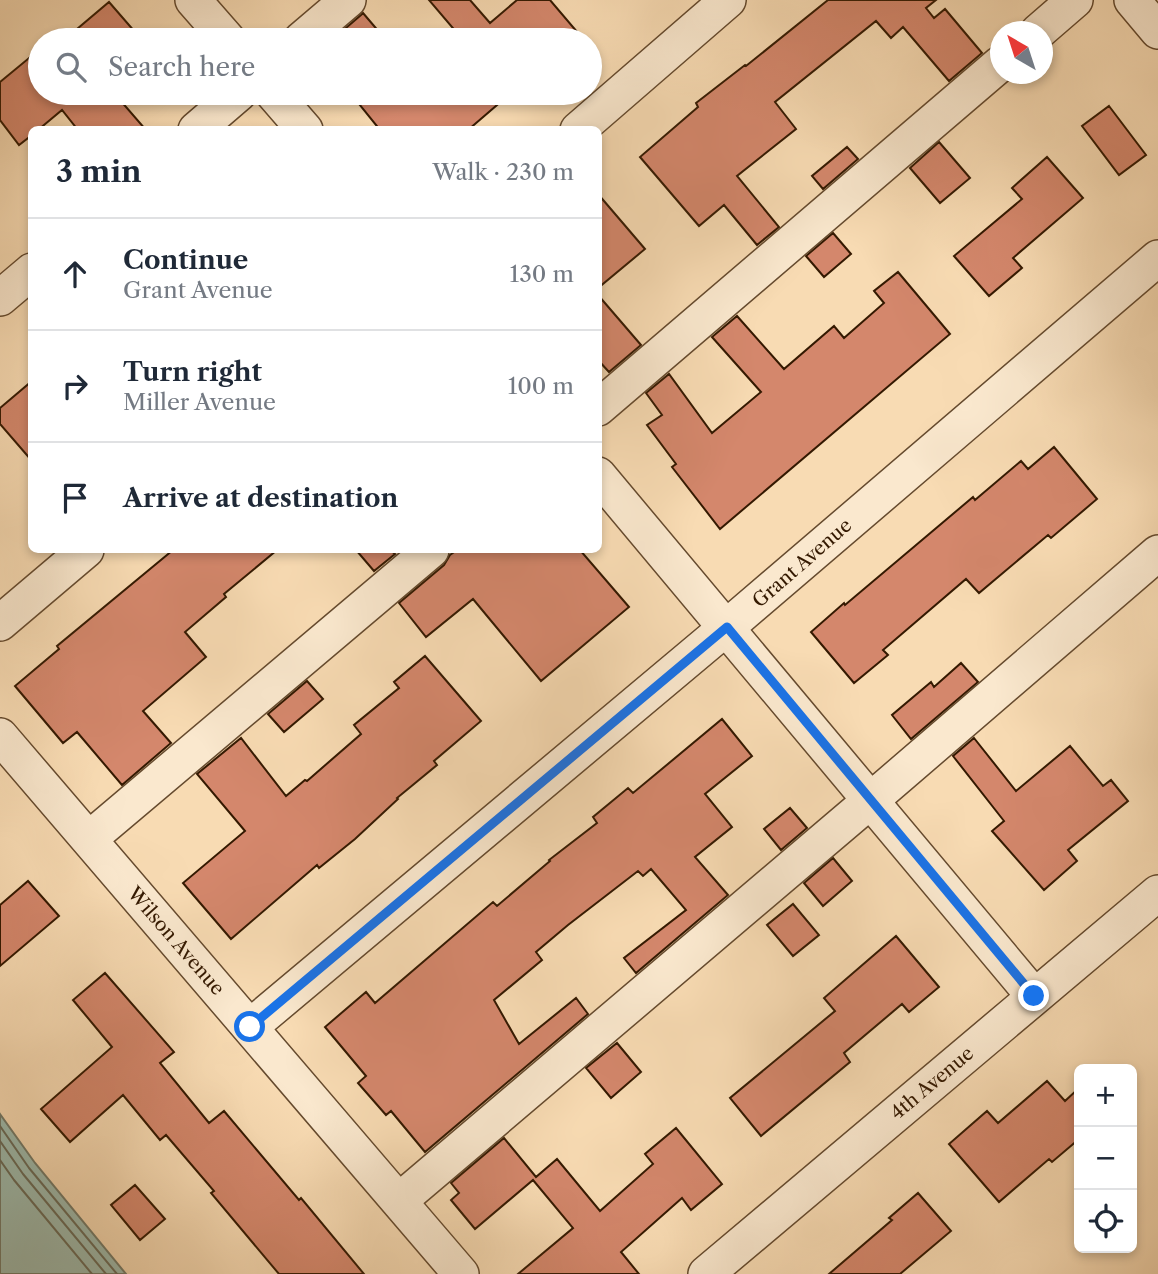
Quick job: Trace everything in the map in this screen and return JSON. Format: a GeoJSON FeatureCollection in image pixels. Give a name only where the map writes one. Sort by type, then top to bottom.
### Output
{"type":"FeatureCollection","features":[{"type":"Feature","properties":{"kind":"street"},"geometry":{"type":"LineString","coordinates":[[193,0],[218,28]]}},
{"type":"Feature","properties":{"kind":"street"},"geometry":{"type":"LineString","coordinates":[[315,28],[348,0]]}},
{"type":"Feature","properties":{"kind":"street"},"geometry":{"type":"LineString","coordinates":[[583,126],[728,0]]}},
{"type":"Feature","properties":{"kind":"street"},"geometry":{"type":"LineString","coordinates":[[1051,21],[1075,0]]}},
{"type":"Feature","properties":{"kind":"street"},"geometry":{"type":"LineString","coordinates":[[1132,0],[1158,31]]}},
{"type":"Feature","properties":{"kind":"street"},"geometry":{"type":"LineString","coordinates":[[602,405],[990,73]]}},
{"type":"Feature","properties":{"kind":"street"},"geometry":{"type":"LineString","coordinates":[[201,126],[225,105]]}},
{"type":"Feature","properties":{"kind":"street"},"geometry":{"type":"LineString","coordinates":[[283,105],[302,126]]}},
{"type":"Feature","properties":{"kind":"street","name":"Grant Avenue"},"geometry":{"type":"LineString","coordinates":[[250,1027],[727,627],[1158,258]]}},
{"type":"Feature","properties":{"kind":"street"},"geometry":{"type":"LineString","coordinates":[[0,298],[28,274]]}},
{"type":"Feature","properties":{"kind":"street"},"geometry":{"type":"LineString","coordinates":[[602,480],[1034,996]]}},
{"type":"Feature","properties":{"kind":"street"},"geometry":{"type":"LineString","coordinates":[[0,623],[82,553]]}},
{"type":"Feature","properties":{"kind":"street"},"geometry":{"type":"LineString","coordinates":[[89,839],[427,553]]}},
{"type":"Feature","properties":{"kind":"street"},"geometry":{"type":"LineString","coordinates":[[399,1201],[1158,553]]}},
{"type":"Feature","properties":{"kind":"street","name":"Wilson Avenue"},"geometry":{"type":"LineString","coordinates":[[0,736],[461,1274]]}},
{"type":"Feature","properties":{"kind":"street","name":"4th Avenue"},"geometry":{"type":"LineString","coordinates":[[706,1274],[1158,893]]}},
{"type":"Feature","properties":{"kind":"water"},"geometry":{"type":"Polygon","coordinates":[[[0,1114],[35,1163],[126,1274],[0,1274],[0,1114]]]}},
{"type":"Feature","properties":{"kind":"building"},"geometry":{"type":"Polygon","coordinates":[[[429,0],[470,0],[490,23],[517,0],[550,0],[574,28],[453,28],[429,0]]]}},
{"type":"Feature","properties":{"kind":"building"},"geometry":{"type":"Polygon","coordinates":[[[828,0],[936,0],[926,8],[934,18],[945,9],[982,53],[949,81],[903,27],[891,38],[876,21],[775,102],[796,129],[737,176],[779,227],[757,245],[724,205],[699,226],[640,157],[698,107],[696,103],[828,0]]]}},
{"type":"Feature","properties":{"kind":"building"},"geometry":{"type":"Polygon","coordinates":[[[109,2],[132,28],[78,28],[109,2]]]}},
{"type":"Feature","properties":{"kind":"building"},"geometry":{"type":"Polygon","coordinates":[[[363,13],[376,28],[346,28],[363,13]]]}},
{"type":"Feature","properties":{"kind":"building"},"geometry":{"type":"Polygon","coordinates":[[[28,59],[28,105],[124,105],[143,126],[75,126],[62,110],[43,126],[28,126],[28,138],[19,145],[0,120],[0,82],[28,59]]]}},
{"type":"Feature","properties":{"kind":"building"},"geometry":{"type":"Polygon","coordinates":[[[360,105],[497,105],[473,126],[377,126],[360,105]]]}},
{"type":"Feature","properties":{"kind":"building"},"geometry":{"type":"Polygon","coordinates":[[[1109,106],[1146,155],[1119,175],[1082,126],[1109,106]]]}},
{"type":"Feature","properties":{"kind":"building"},"geometry":{"type":"Polygon","coordinates":[[[939,142],[970,178],[940,203],[910,168],[939,142]]]}},
{"type":"Feature","properties":{"kind":"building"},"geometry":{"type":"Polygon","coordinates":[[[847,147],[858,159],[823,189],[812,176],[847,147]]]}},
{"type":"Feature","properties":{"kind":"building"},"geometry":{"type":"Polygon","coordinates":[[[1047,157],[1083,198],[1013,258],[1022,268],[989,296],[954,256],[1022,199],[1012,188],[1047,157]]]}},
{"type":"Feature","properties":{"kind":"building"},"geometry":{"type":"Polygon","coordinates":[[[602,199],[645,249],[602,285],[602,199]]]}},
{"type":"Feature","properties":{"kind":"building"},"geometry":{"type":"Polygon","coordinates":[[[833,233],[851,254],[824,277],[806,256],[833,233]]]}},
{"type":"Feature","properties":{"kind":"building"},"geometry":{"type":"Polygon","coordinates":[[[898,272],[950,334],[720,529],[672,467],[676,464],[647,425],[662,415],[646,393],[669,374],[712,433],[761,392],[712,337],[737,316],[784,369],[834,326],[844,338],[884,303],[874,291],[898,272]]]}},
{"type":"Feature","properties":{"kind":"building"},"geometry":{"type":"Polygon","coordinates":[[[602,300],[641,345],[609,372],[602,364],[602,300]]]}},
{"type":"Feature","properties":{"kind":"building"},"geometry":{"type":"Polygon","coordinates":[[[28,384],[28,456],[0,424],[0,408],[28,384]]]}},
{"type":"Feature","properties":{"kind":"building"},"geometry":{"type":"Polygon","coordinates":[[[1054,447],[1097,499],[1051,538],[1048,535],[979,593],[966,579],[883,650],[888,655],[854,683],[811,632],[973,497],[975,500],[1021,461],[1028,469],[1054,447]]]}},
{"type":"Feature","properties":{"kind":"building"},"geometry":{"type":"Polygon","coordinates":[[[169,553],[273,553],[224,594],[226,597],[185,632],[206,657],[143,711],[171,743],[122,785],[77,732],[63,743],[15,686],[59,649],[57,646],[169,553]]]}},
{"type":"Feature","properties":{"kind":"building"},"geometry":{"type":"Polygon","coordinates":[[[359,553],[395,554],[374,571],[359,553]]]}},
{"type":"Feature","properties":{"kind":"building"},"geometry":{"type":"Polygon","coordinates":[[[583,553],[629,607],[541,681],[473,599],[426,637],[399,603],[444,565],[450,555],[583,553]]]}},
{"type":"Feature","properties":{"kind":"building"},"geometry":{"type":"Polygon","coordinates":[[[425,656],[481,721],[434,761],[437,765],[397,798],[355,839],[319,868],[317,865],[231,939],[183,883],[245,831],[197,774],[241,738],[286,796],[361,734],[354,725],[399,688],[394,682],[425,656]]]}},
{"type":"Feature","properties":{"kind":"building"},"geometry":{"type":"Polygon","coordinates":[[[961,663],[978,682],[911,739],[892,715],[931,682],[934,687],[961,663]]]}},
{"type":"Feature","properties":{"kind":"building"},"geometry":{"type":"Polygon","coordinates":[[[307,681],[323,699],[284,732],[268,714],[307,681]]]}},
{"type":"Feature","properties":{"kind":"building"},"geometry":{"type":"Polygon","coordinates":[[[722,719],[752,756],[705,794],[732,827],[695,857],[728,895],[636,973],[624,958],[686,910],[651,869],[643,876],[638,871],[536,952],[542,960],[494,1000],[519,1044],[576,998],[588,1014],[425,1152],[391,1111],[386,1115],[358,1083],[366,1076],[325,1027],[366,992],[375,1003],[493,902],[497,906],[549,860],[597,823],[593,817],[628,788],[633,793],[722,719]]]}},
{"type":"Feature","properties":{"kind":"building"},"geometry":{"type":"Polygon","coordinates":[[[974,738],[1016,791],[1070,746],[1103,786],[1111,780],[1128,801],[1068,850],[1077,861],[1044,890],[992,831],[1004,821],[953,756],[974,738]]]}},
{"type":"Feature","properties":{"kind":"building"},"geometry":{"type":"Polygon","coordinates":[[[790,808],[807,828],[781,850],[764,829],[790,808]]]}},
{"type":"Feature","properties":{"kind":"building"},"geometry":{"type":"Polygon","coordinates":[[[833,858],[852,881],[823,906],[804,883],[833,858]]]}},
{"type":"Feature","properties":{"kind":"building"},"geometry":{"type":"Polygon","coordinates":[[[28,881],[59,916],[0,966],[0,905],[28,881]]]}},
{"type":"Feature","properties":{"kind":"building"},"geometry":{"type":"Polygon","coordinates":[[[793,904],[819,935],[793,956],[767,925],[793,904]]]}},
{"type":"Feature","properties":{"kind":"building"},"geometry":{"type":"Polygon","coordinates":[[[896,936],[939,987],[909,1012],[902,1004],[844,1053],[850,1062],[761,1136],[730,1098],[835,1011],[824,998],[896,936]]]}},
{"type":"Feature","properties":{"kind":"building"},"geometry":{"type":"Polygon","coordinates":[[[105,973],[174,1052],[160,1063],[209,1123],[224,1111],[364,1274],[279,1274],[166,1135],[160,1140],[123,1095],[70,1142],[41,1109],[112,1047],[73,1000],[105,973]]]}},
{"type":"Feature","properties":{"kind":"building"},"geometry":{"type":"Polygon","coordinates":[[[617,1043],[641,1072],[611,1098],[586,1068],[617,1043]]]}},
{"type":"Feature","properties":{"kind":"building"},"geometry":{"type":"Polygon","coordinates":[[[1047,1081],[1065,1101],[1074,1093],[1074,1143],[1052,1162],[1049,1159],[999,1202],[949,1144],[987,1111],[998,1123],[1047,1081]]]}},
{"type":"Feature","properties":{"kind":"building"},"geometry":{"type":"Polygon","coordinates":[[[676,1128],[722,1184],[691,1210],[682,1198],[621,1252],[639,1274],[518,1274],[573,1228],[533,1180],[475,1229],[451,1200],[459,1193],[451,1183],[504,1138],[536,1177],[557,1159],[600,1211],[653,1164],[645,1154],[676,1128]]]}},
{"type":"Feature","properties":{"kind":"building"},"geometry":{"type":"Polygon","coordinates":[[[135,1185],[165,1219],[140,1240],[111,1205],[135,1185]]]}},
{"type":"Feature","properties":{"kind":"building"},"geometry":{"type":"Polygon","coordinates":[[[918,1193],[951,1231],[900,1274],[829,1274],[892,1220],[889,1218],[918,1193]]]}},
{"type":"Feature","properties":{"kind":"route"},"geometry":{"type":"LineString","coordinates":[[250,1027],[727,627],[1034,996]]}}]}
